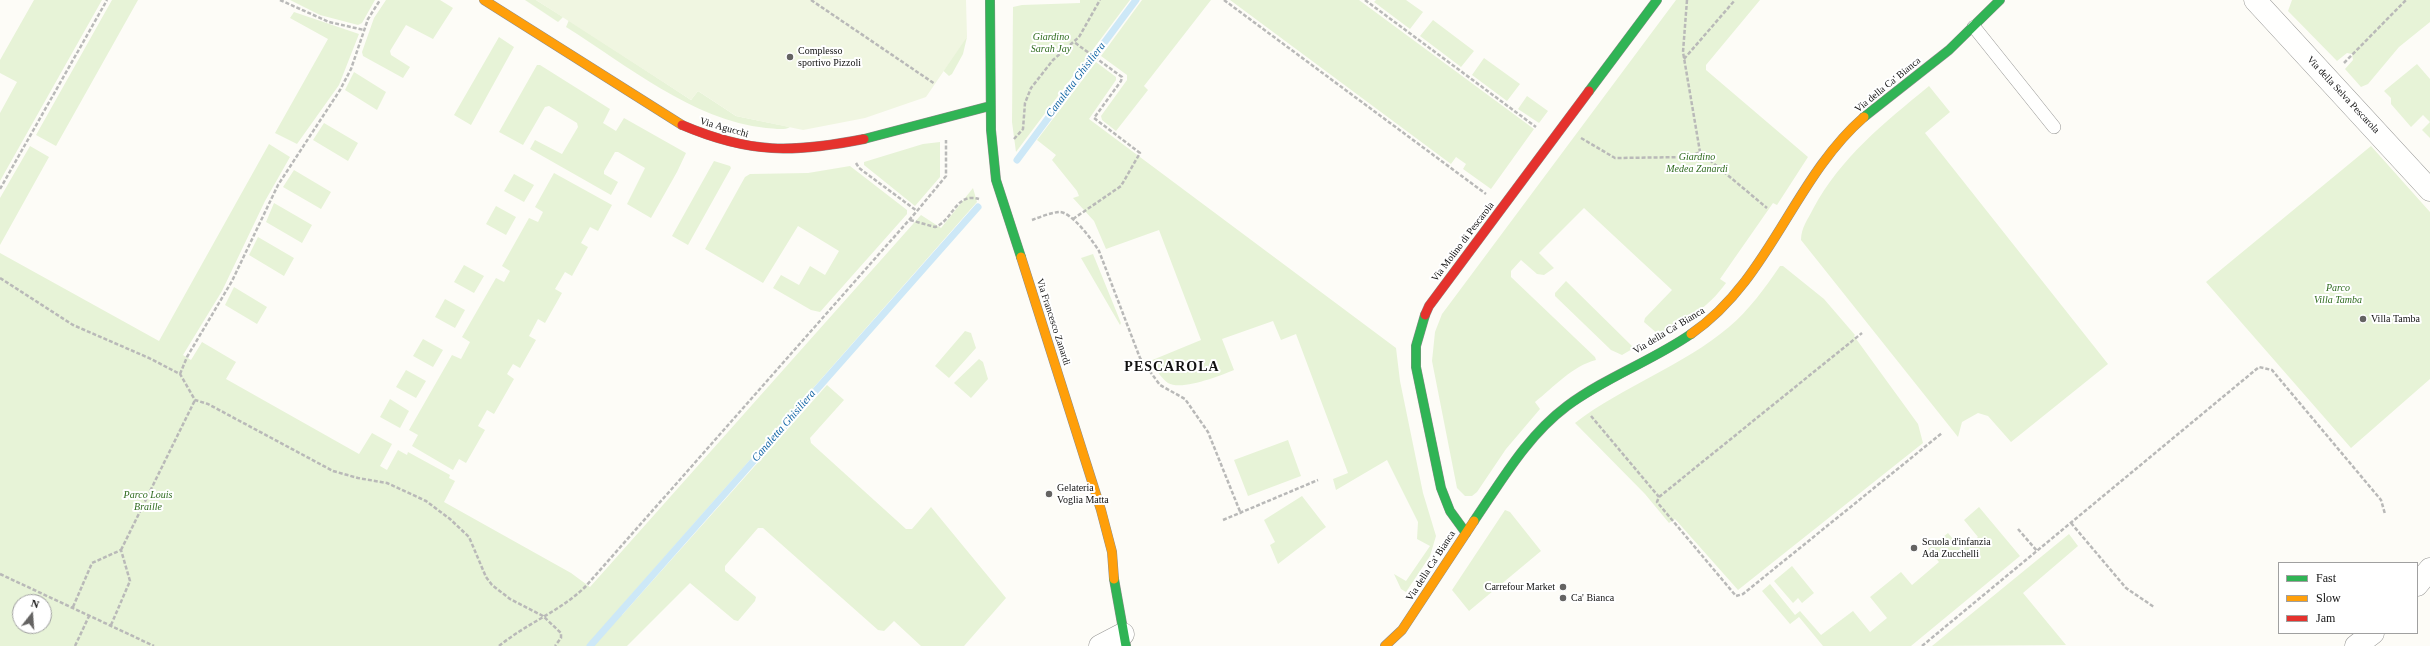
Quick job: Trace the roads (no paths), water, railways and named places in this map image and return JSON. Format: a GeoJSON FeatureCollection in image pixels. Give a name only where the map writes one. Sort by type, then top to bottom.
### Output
{"type":"FeatureCollection","features":[{"type":"Feature","properties":{"kind":"street","name":"Via Agucchi"},"geometry":{"type":"LineString","coordinates":[[484,0],[675,122],[699,133],[749,147],[793,150],[837,146],[990,106]]}},
{"type":"Feature","properties":{"kind":"street","name":"Via Francesco Zanardi"},"geometry":{"type":"LineString","coordinates":[[990,0],[990,106],[993,157],[1001,202],[1031,286],[1101,510],[1112,552],[1114,592],[1124,640]]}},
{"type":"Feature","properties":{"kind":"street","name":"Via Molino di Pescarola"},"geometry":{"type":"LineString","coordinates":[[1466,533],[1450,511],[1438,474],[1416,367],[1416,346],[1420,326],[1429,306],[1657,0]]}},
{"type":"Feature","properties":{"kind":"street","name":"Via della Ca' Bianca"},"geometry":{"type":"LineString","coordinates":[[1385,646],[1402,630],[1516,459],[1553,417],[1586,392],[1688,334],[1722,310],[1749,280],[1762,262],[1814,172],[1836,144],[1870,112],[1951,48],[2000,0]]}},
{"type":"Feature","properties":{"kind":"street","name":"Via della Selva Pescarola"},"geometry":{"type":"LineString","coordinates":[[2255,0],[2430,190]]}},
{"type":"Feature","properties":{"kind":"street"},"geometry":{"type":"LineString","coordinates":[[2418,584],[2430,569]]}},
{"type":"Feature","properties":{"kind":"street"},"geometry":{"type":"LineString","coordinates":[[2356,646],[2372,634]]}},
{"type":"Feature","properties":{"kind":"street"},"geometry":{"type":"LineString","coordinates":[[1100,646],[1124,640]]}},
{"type":"Feature","properties":{"kind":"lane"},"geometry":{"type":"LineString","coordinates":[[1974,27],[2054,127]]}},
{"type":"Feature","properties":{"kind":"waterway","name":"Canaletta Ghisiliera"},"geometry":{"type":"LineString","coordinates":[[1017,160],[1136,0]]}},
{"type":"Feature","properties":{"kind":"waterway","name":"Canaletta Ghisiliera"},"geometry":{"type":"LineString","coordinates":[[590,646],[978,207]]}},
{"type":"Feature","properties":{"kind":"place","name":"Complesso sportivo Pizzoli"},"geometry":{"type":"Point","coordinates":[790,57]}},
{"type":"Feature","properties":{"kind":"place","name":"Villa Tamba"},"geometry":{"type":"Point","coordinates":[2363,319]}},
{"type":"Feature","properties":{"kind":"place","name":"Gelateria Voglia Matta"},"geometry":{"type":"Point","coordinates":[1049,494]}},
{"type":"Feature","properties":{"kind":"place","name":"Scuola d'infanzia Ada Zucchelli"},"geometry":{"type":"Point","coordinates":[1914,548]}},
{"type":"Feature","properties":{"kind":"place","name":"Carrefour Market"},"geometry":{"type":"Point","coordinates":[1563,587]}},
{"type":"Feature","properties":{"kind":"place","name":"Ca' Bianca"},"geometry":{"type":"Point","coordinates":[1563,598]}},
{"type":"Feature","properties":{"kind":"district","name":"PESCAROLA"},"geometry":{"type":"Point","coordinates":[1172,367]}},
{"type":"Feature","properties":{"kind":"park label","name":"Giardino Sarah Jay"},"geometry":{"type":"Point","coordinates":[1051,42]}},
{"type":"Feature","properties":{"kind":"park label","name":"Giardino Medea Zanardi"},"geometry":{"type":"Point","coordinates":[1697,162]}},
{"type":"Feature","properties":{"kind":"park label","name":"Parco Villa Tamba"},"geometry":{"type":"Point","coordinates":[2338,294]}},
{"type":"Feature","properties":{"kind":"park label","name":"Parco Louis Braille"},"geometry":{"type":"Point","coordinates":[148,500]}}]}
